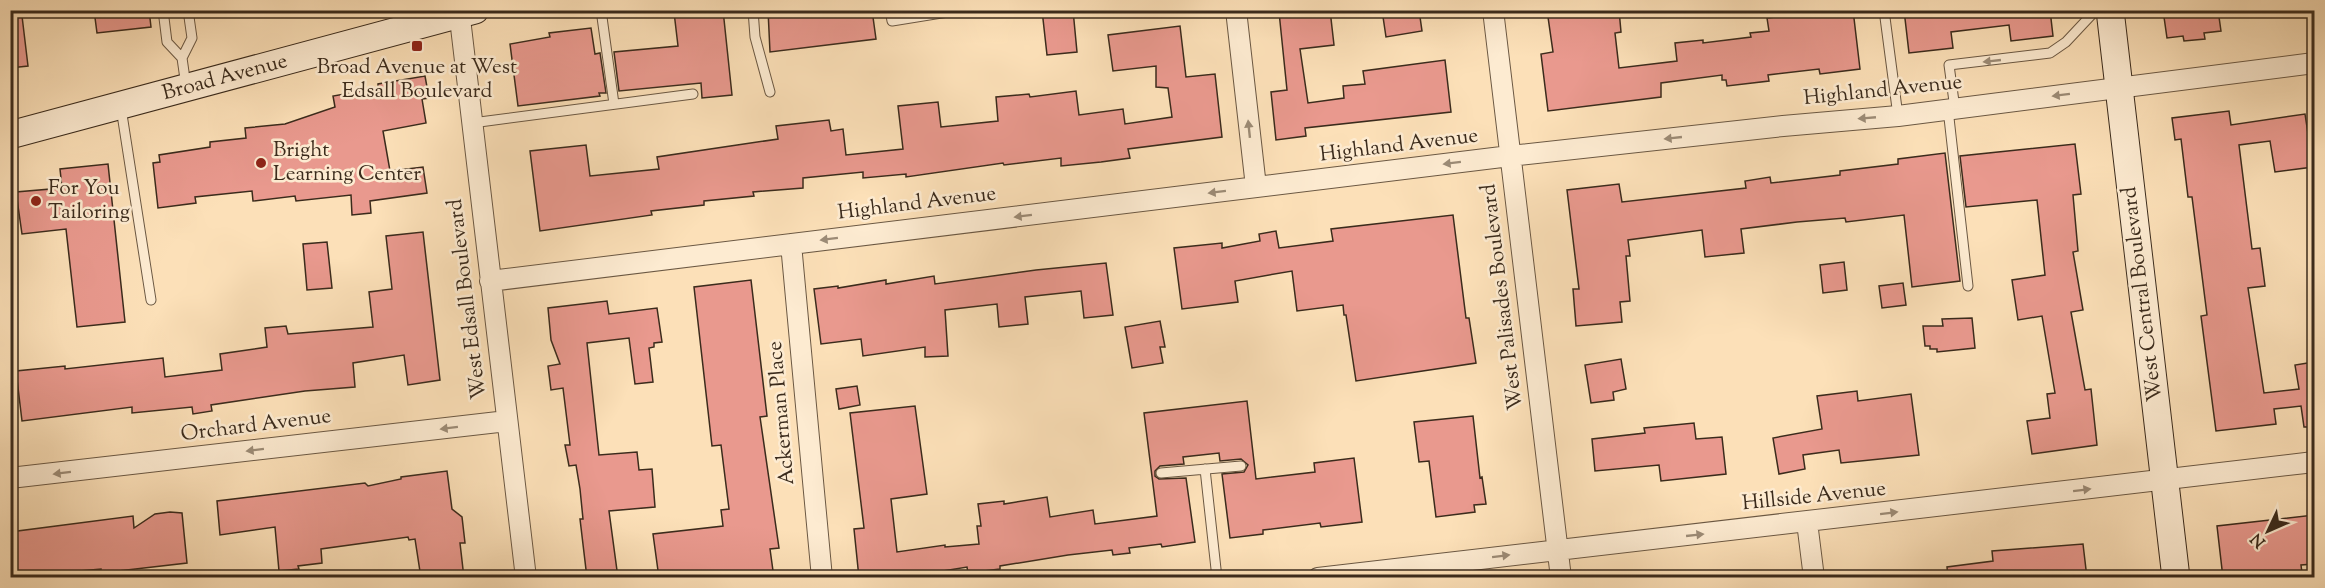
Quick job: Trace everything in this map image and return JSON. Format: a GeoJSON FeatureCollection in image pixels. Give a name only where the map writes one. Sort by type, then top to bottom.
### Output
{"type":"FeatureCollection","features":[{"type":"Feature","properties":{"kind":"main road","name":"West Central Boulevard"},"geometry":{"type":"LineString","coordinates":[[2110,10],[2176,578]]}},
{"type":"Feature","properties":{"kind":"main road","name":"Broad Avenue"},"geometry":{"type":"LineString","coordinates":[[10,135],[464,12]]}},
{"type":"Feature","properties":{"kind":"street"},"geometry":{"type":"LineString","coordinates":[[1236,10],[1256,187]]}},
{"type":"Feature","properties":{"kind":"street","name":"West Palisades Boulevard"},"geometry":{"type":"LineString","coordinates":[[1492,10],[1561,578]]}},
{"type":"Feature","properties":{"kind":"street","name":"West Edsall Boulevard"},"geometry":{"type":"LineString","coordinates":[[464,12],[472,123],[526,578]]}},
{"type":"Feature","properties":{"kind":"street","name":"Highland Avenue"},"geometry":{"type":"LineString","coordinates":[[490,281],[1510,156],[1783,126],[1898,116],[2314,63]]}},
{"type":"Feature","properties":{"kind":"street","name":"Ackerman Place"},"geometry":{"type":"LineString","coordinates":[[791,244],[822,578]]}},
{"type":"Feature","properties":{"kind":"street","name":"Orchard Avenue"},"geometry":{"type":"LineString","coordinates":[[10,478],[507,421]]}},
{"type":"Feature","properties":{"kind":"street","name":"Hillside Avenue"},"geometry":{"type":"LineString","coordinates":[[1318,578],[2314,462]]}},
{"type":"Feature","properties":{"kind":"street"},"geometry":{"type":"LineString","coordinates":[[1807,522],[1814,578]]}},
{"type":"Feature","properties":{"kind":"lane"},"geometry":{"type":"LineString","coordinates":[[163,10],[167,42],[182,58]]}},
{"type":"Feature","properties":{"kind":"lane"},"geometry":{"type":"LineString","coordinates":[[186,88],[182,58],[192,38],[188,10]]}},
{"type":"Feature","properties":{"kind":"lane"},"geometry":{"type":"LineString","coordinates":[[601,10],[614,104]]}},
{"type":"Feature","properties":{"kind":"lane"},"geometry":{"type":"LineString","coordinates":[[753,10],[755,37],[770,92]]}},
{"type":"Feature","properties":{"kind":"lane"},"geometry":{"type":"LineString","coordinates":[[890,10],[892,21],[960,10]]}},
{"type":"Feature","properties":{"kind":"lane"},"geometry":{"type":"LineString","coordinates":[[1884,10],[1898,116]]}},
{"type":"Feature","properties":{"kind":"lane"},"geometry":{"type":"LineString","coordinates":[[1968,286],[1949,66],[2050,53],[2066,42],[2096,10]]}},
{"type":"Feature","properties":{"kind":"lane"},"geometry":{"type":"LineString","coordinates":[[472,123],[693,94]]}},
{"type":"Feature","properties":{"kind":"lane"},"geometry":{"type":"LineString","coordinates":[[120,106],[151,300]]}},
{"type":"Feature","properties":{"kind":"lane"},"geometry":{"type":"LineString","coordinates":[[1161,473],[1241,466]]}},
{"type":"Feature","properties":{"kind":"lane"},"geometry":{"type":"LineString","coordinates":[[1205,469],[1217,578]]}},
{"type":"Feature","properties":{"kind":"building"},"geometry":{"type":"Polygon","coordinates":[[[94,10],[149,10],[151,27],[97,33],[94,10]]]}},
{"type":"Feature","properties":{"kind":"building"},"geometry":{"type":"Polygon","coordinates":[[[723,10],[732,95],[702,98],[701,83],[619,91],[614,52],[678,46],[674,12],[723,10]]]}},
{"type":"Feature","properties":{"kind":"building"},"geometry":{"type":"Polygon","coordinates":[[[768,10],[872,10],[876,39],[770,52],[768,10]]]}},
{"type":"Feature","properties":{"kind":"building"},"geometry":{"type":"Polygon","coordinates":[[[1042,10],[1073,10],[1077,52],[1047,55],[1042,10]]]}},
{"type":"Feature","properties":{"kind":"building"},"geometry":{"type":"Polygon","coordinates":[[[1330,10],[1334,45],[1300,49],[1308,103],[1344,98],[1343,86],[1365,84],[1363,71],[1445,60],[1451,112],[1305,128],[1306,136],[1276,140],[1271,92],[1287,90],[1279,12],[1330,10]]]}},
{"type":"Feature","properties":{"kind":"building"},"geometry":{"type":"Polygon","coordinates":[[[1382,10],[1419,10],[1422,31],[1386,37],[1382,10]]]}},
{"type":"Feature","properties":{"kind":"building"},"geometry":{"type":"Polygon","coordinates":[[[1547,10],[1619,10],[1621,32],[1615,33],[1619,68],[1677,61],[1675,43],[1703,40],[1703,43],[1751,37],[1750,33],[1769,31],[1767,18],[1813,13],[1812,10],[1853,10],[1860,69],[1820,74],[1819,69],[1768,75],[1769,81],[1727,86],[1726,80],[1722,80],[1722,75],[1661,83],[1661,97],[1548,111],[1541,54],[1553,52],[1547,10]]]}},
{"type":"Feature","properties":{"kind":"building"},"geometry":{"type":"Polygon","coordinates":[[[1904,10],[2050,10],[2053,36],[2011,41],[2009,25],[1951,32],[1953,48],[1909,53],[1904,10]]]}},
{"type":"Feature","properties":{"kind":"building"},"geometry":{"type":"Polygon","coordinates":[[[2163,10],[2218,10],[2221,31],[2204,33],[2205,39],[2184,41],[2183,36],[2167,38],[2163,10]]]}},
{"type":"Feature","properties":{"kind":"building"},"geometry":{"type":"Polygon","coordinates":[[[22,16],[28,66],[10,68],[10,17],[22,16]]]}},
{"type":"Feature","properties":{"kind":"building"},"geometry":{"type":"Polygon","coordinates":[[[1180,26],[1186,77],[1215,74],[1222,137],[1128,149],[1130,158],[1061,166],[1061,158],[1004,165],[1003,163],[906,177],[906,174],[863,178],[863,172],[803,178],[803,188],[753,192],[754,196],[704,201],[704,205],[651,211],[652,215],[540,231],[530,151],[586,145],[590,176],[659,169],[657,157],[778,139],[776,126],[829,120],[831,131],[843,129],[846,155],[903,149],[898,106],[938,102],[941,127],[998,121],[996,97],[1029,94],[1030,97],[1076,91],[1079,115],[1123,109],[1125,124],[1172,117],[1168,88],[1156,87],[1156,66],[1113,71],[1108,35],[1180,26]]]}},
{"type":"Feature","properties":{"kind":"building"},"geometry":{"type":"Polygon","coordinates":[[[591,28],[595,54],[600,53],[606,93],[599,93],[600,96],[518,106],[510,44],[550,37],[549,33],[591,28]]]}},
{"type":"Feature","properties":{"kind":"building"},"geometry":{"type":"Polygon","coordinates":[[[425,76],[429,98],[422,99],[426,123],[383,131],[390,171],[423,167],[427,193],[370,201],[371,213],[352,215],[351,195],[296,201],[295,196],[253,201],[252,191],[195,197],[196,203],[158,208],[153,163],[160,162],[159,155],[210,147],[210,142],[246,138],[245,128],[285,124],[335,107],[333,96],[378,88],[378,84],[425,76]]]}},
{"type":"Feature","properties":{"kind":"building"},"geometry":{"type":"Polygon","coordinates":[[[2229,111],[2231,125],[2305,114],[2313,167],[2275,172],[2270,141],[2239,145],[2252,249],[2260,248],[2265,286],[2248,288],[2264,393],[2299,389],[2295,365],[2314,362],[2314,427],[2304,427],[2301,406],[2274,409],[2276,424],[2216,431],[2201,316],[2207,315],[2192,197],[2188,197],[2181,139],[2175,140],[2172,118],[2229,111]]]}},
{"type":"Feature","properties":{"kind":"building"},"geometry":{"type":"Polygon","coordinates":[[[2075,144],[2081,194],[2073,195],[2078,251],[2073,252],[2083,310],[2071,312],[2085,390],[2091,389],[2097,445],[2032,454],[2027,421],[2050,418],[2047,394],[2055,393],[2042,316],[2018,320],[2012,280],[2045,275],[2037,200],[1966,207],[1960,156],[2075,144]]]}},
{"type":"Feature","properties":{"kind":"building"},"geometry":{"type":"Polygon","coordinates":[[[1945,153],[1960,281],[1912,287],[1904,215],[1846,222],[1845,218],[1797,222],[1741,229],[1744,253],[1705,257],[1702,230],[1628,240],[1630,256],[1626,256],[1630,301],[1620,302],[1622,322],[1576,326],[1573,289],[1579,289],[1567,190],[1619,184],[1622,202],[1746,188],[1745,181],[1770,177],[1771,183],[1840,175],[1840,171],[1898,164],[1898,159],[1945,153]]]}},
{"type":"Feature","properties":{"kind":"building"},"geometry":{"type":"Polygon","coordinates":[[[108,164],[125,322],[77,327],[66,229],[22,234],[16,192],[62,188],[60,169],[108,164]]]}},
{"type":"Feature","properties":{"kind":"building"},"geometry":{"type":"Polygon","coordinates":[[[1453,215],[1466,318],[1469,318],[1476,363],[1356,381],[1343,305],[1297,311],[1292,271],[1235,281],[1238,302],[1182,309],[1174,248],[1222,243],[1222,248],[1260,241],[1259,234],[1276,231],[1279,248],[1333,241],[1331,229],[1453,215]]]}},
{"type":"Feature","properties":{"kind":"building"},"geometry":{"type":"Polygon","coordinates":[[[423,232],[440,380],[408,385],[404,355],[353,363],[355,387],[305,391],[211,405],[212,411],[193,414],[192,407],[132,413],[132,407],[22,421],[16,371],[65,366],[65,369],[163,358],[165,377],[222,370],[220,354],[267,347],[265,328],[286,326],[288,334],[373,327],[369,292],[392,289],[386,236],[423,232]]]}},
{"type":"Feature","properties":{"kind":"building"},"geometry":{"type":"Polygon","coordinates":[[[327,242],[332,288],[307,290],[303,244],[327,242]]]}},
{"type":"Feature","properties":{"kind":"building"},"geometry":{"type":"Polygon","coordinates":[[[1844,262],[1847,290],[1823,293],[1820,265],[1844,262]]]}},
{"type":"Feature","properties":{"kind":"building"},"geometry":{"type":"Polygon","coordinates":[[[1106,263],[1113,315],[1084,318],[1081,291],[1025,297],[1028,324],[999,327],[997,304],[945,310],[948,356],[925,357],[925,347],[863,356],[861,339],[821,344],[814,289],[838,286],[838,288],[886,280],[886,284],[934,276],[935,284],[1106,263]]]}},
{"type":"Feature","properties":{"kind":"building"},"geometry":{"type":"Polygon","coordinates":[[[751,280],[767,416],[760,417],[779,548],[770,549],[774,578],[659,578],[653,534],[723,526],[721,510],[729,509],[721,445],[712,446],[694,287],[751,280]]]}},
{"type":"Feature","properties":{"kind":"building"},"geometry":{"type":"Polygon","coordinates":[[[1903,283],[1906,305],[1882,308],[1879,286],[1903,283]]]}},
{"type":"Feature","properties":{"kind":"building"},"geometry":{"type":"Polygon","coordinates":[[[607,301],[609,314],[657,308],[662,342],[654,343],[654,347],[649,348],[653,382],[635,384],[629,338],[587,343],[599,455],[637,452],[639,470],[652,469],[655,507],[609,511],[618,578],[587,578],[580,519],[583,519],[580,489],[576,465],[569,466],[565,445],[570,445],[563,388],[551,390],[548,366],[560,364],[551,340],[548,308],[607,301]]]}},
{"type":"Feature","properties":{"kind":"building"},"geometry":{"type":"Polygon","coordinates":[[[1972,318],[1975,348],[1937,352],[1937,349],[1925,346],[1923,326],[1943,326],[1942,319],[1972,318]]]}},
{"type":"Feature","properties":{"kind":"building"},"geometry":{"type":"Polygon","coordinates":[[[1160,321],[1165,347],[1160,347],[1163,363],[1132,368],[1125,327],[1160,321]]]}},
{"type":"Feature","properties":{"kind":"building"},"geometry":{"type":"Polygon","coordinates":[[[1621,359],[1626,389],[1613,392],[1614,400],[1591,403],[1585,365],[1621,359]]]}},
{"type":"Feature","properties":{"kind":"building"},"geometry":{"type":"Polygon","coordinates":[[[857,386],[860,405],[839,409],[836,389],[857,386]]]}},
{"type":"Feature","properties":{"kind":"building"},"geometry":{"type":"Polygon","coordinates":[[[1857,391],[1858,401],[1911,394],[1919,455],[1841,463],[1839,450],[1803,455],[1805,469],[1779,474],[1773,438],[1822,429],[1817,396],[1857,391]]]}},
{"type":"Feature","properties":{"kind":"building"},"geometry":{"type":"Polygon","coordinates":[[[1247,401],[1256,479],[1315,472],[1314,463],[1354,458],[1362,522],[1321,527],[1320,523],[1263,530],[1263,534],[1230,538],[1222,474],[1244,472],[1248,465],[1241,459],[1220,461],[1219,453],[1183,457],[1184,464],[1160,466],[1155,471],[1155,476],[1159,479],[1186,478],[1195,542],[1162,547],[1161,544],[1129,548],[1130,553],[1113,555],[1112,550],[1068,555],[968,573],[967,567],[931,573],[931,578],[859,578],[854,529],[864,528],[850,413],[915,406],[927,494],[891,499],[897,552],[945,545],[945,547],[979,544],[977,526],[981,526],[978,504],[1004,501],[1004,504],[1047,497],[1050,517],[1093,510],[1095,524],[1157,516],[1144,413],[1247,401]]]}},
{"type":"Feature","properties":{"kind":"building"},"geometry":{"type":"Polygon","coordinates":[[[1473,416],[1480,478],[1482,477],[1486,504],[1474,505],[1475,512],[1436,517],[1429,461],[1419,462],[1414,422],[1473,416]]]}},
{"type":"Feature","properties":{"kind":"building"},"geometry":{"type":"Polygon","coordinates":[[[1694,423],[1696,439],[1722,437],[1726,474],[1661,481],[1659,465],[1595,471],[1592,439],[1645,433],[1644,428],[1694,423]]]}},
{"type":"Feature","properties":{"kind":"building"},"geometry":{"type":"Polygon","coordinates":[[[447,471],[452,509],[462,517],[465,543],[460,543],[464,578],[421,578],[415,539],[409,540],[408,537],[321,549],[322,563],[279,571],[275,527],[220,535],[217,501],[365,483],[368,486],[401,479],[401,477],[447,471]]]}},
{"type":"Feature","properties":{"kind":"building"},"geometry":{"type":"Polygon","coordinates":[[[182,513],[187,563],[101,573],[101,569],[10,577],[10,532],[133,516],[134,528],[155,514],[182,513]]]}},
{"type":"Feature","properties":{"kind":"building"},"geometry":{"type":"Polygon","coordinates":[[[2314,515],[2314,564],[2301,565],[2302,573],[2259,578],[2223,578],[2217,526],[2314,515]]]}},
{"type":"Feature","properties":{"kind":"building"},"geometry":{"type":"Polygon","coordinates":[[[2083,544],[2087,578],[1948,578],[1947,567],[1993,561],[1992,551],[2083,544]]]}},
{"type":"Feature","properties":{"kind":"place","name":"Broad Avenue at West Edsall Boulevard"},"geometry":{"type":"Point","coordinates":[417,46]}},
{"type":"Feature","properties":{"kind":"place","name":"Bright Learning Center"},"geometry":{"type":"Point","coordinates":[261,163]}},
{"type":"Feature","properties":{"kind":"place","name":"For You Tailoring"},"geometry":{"type":"Point","coordinates":[36,201]}}]}
